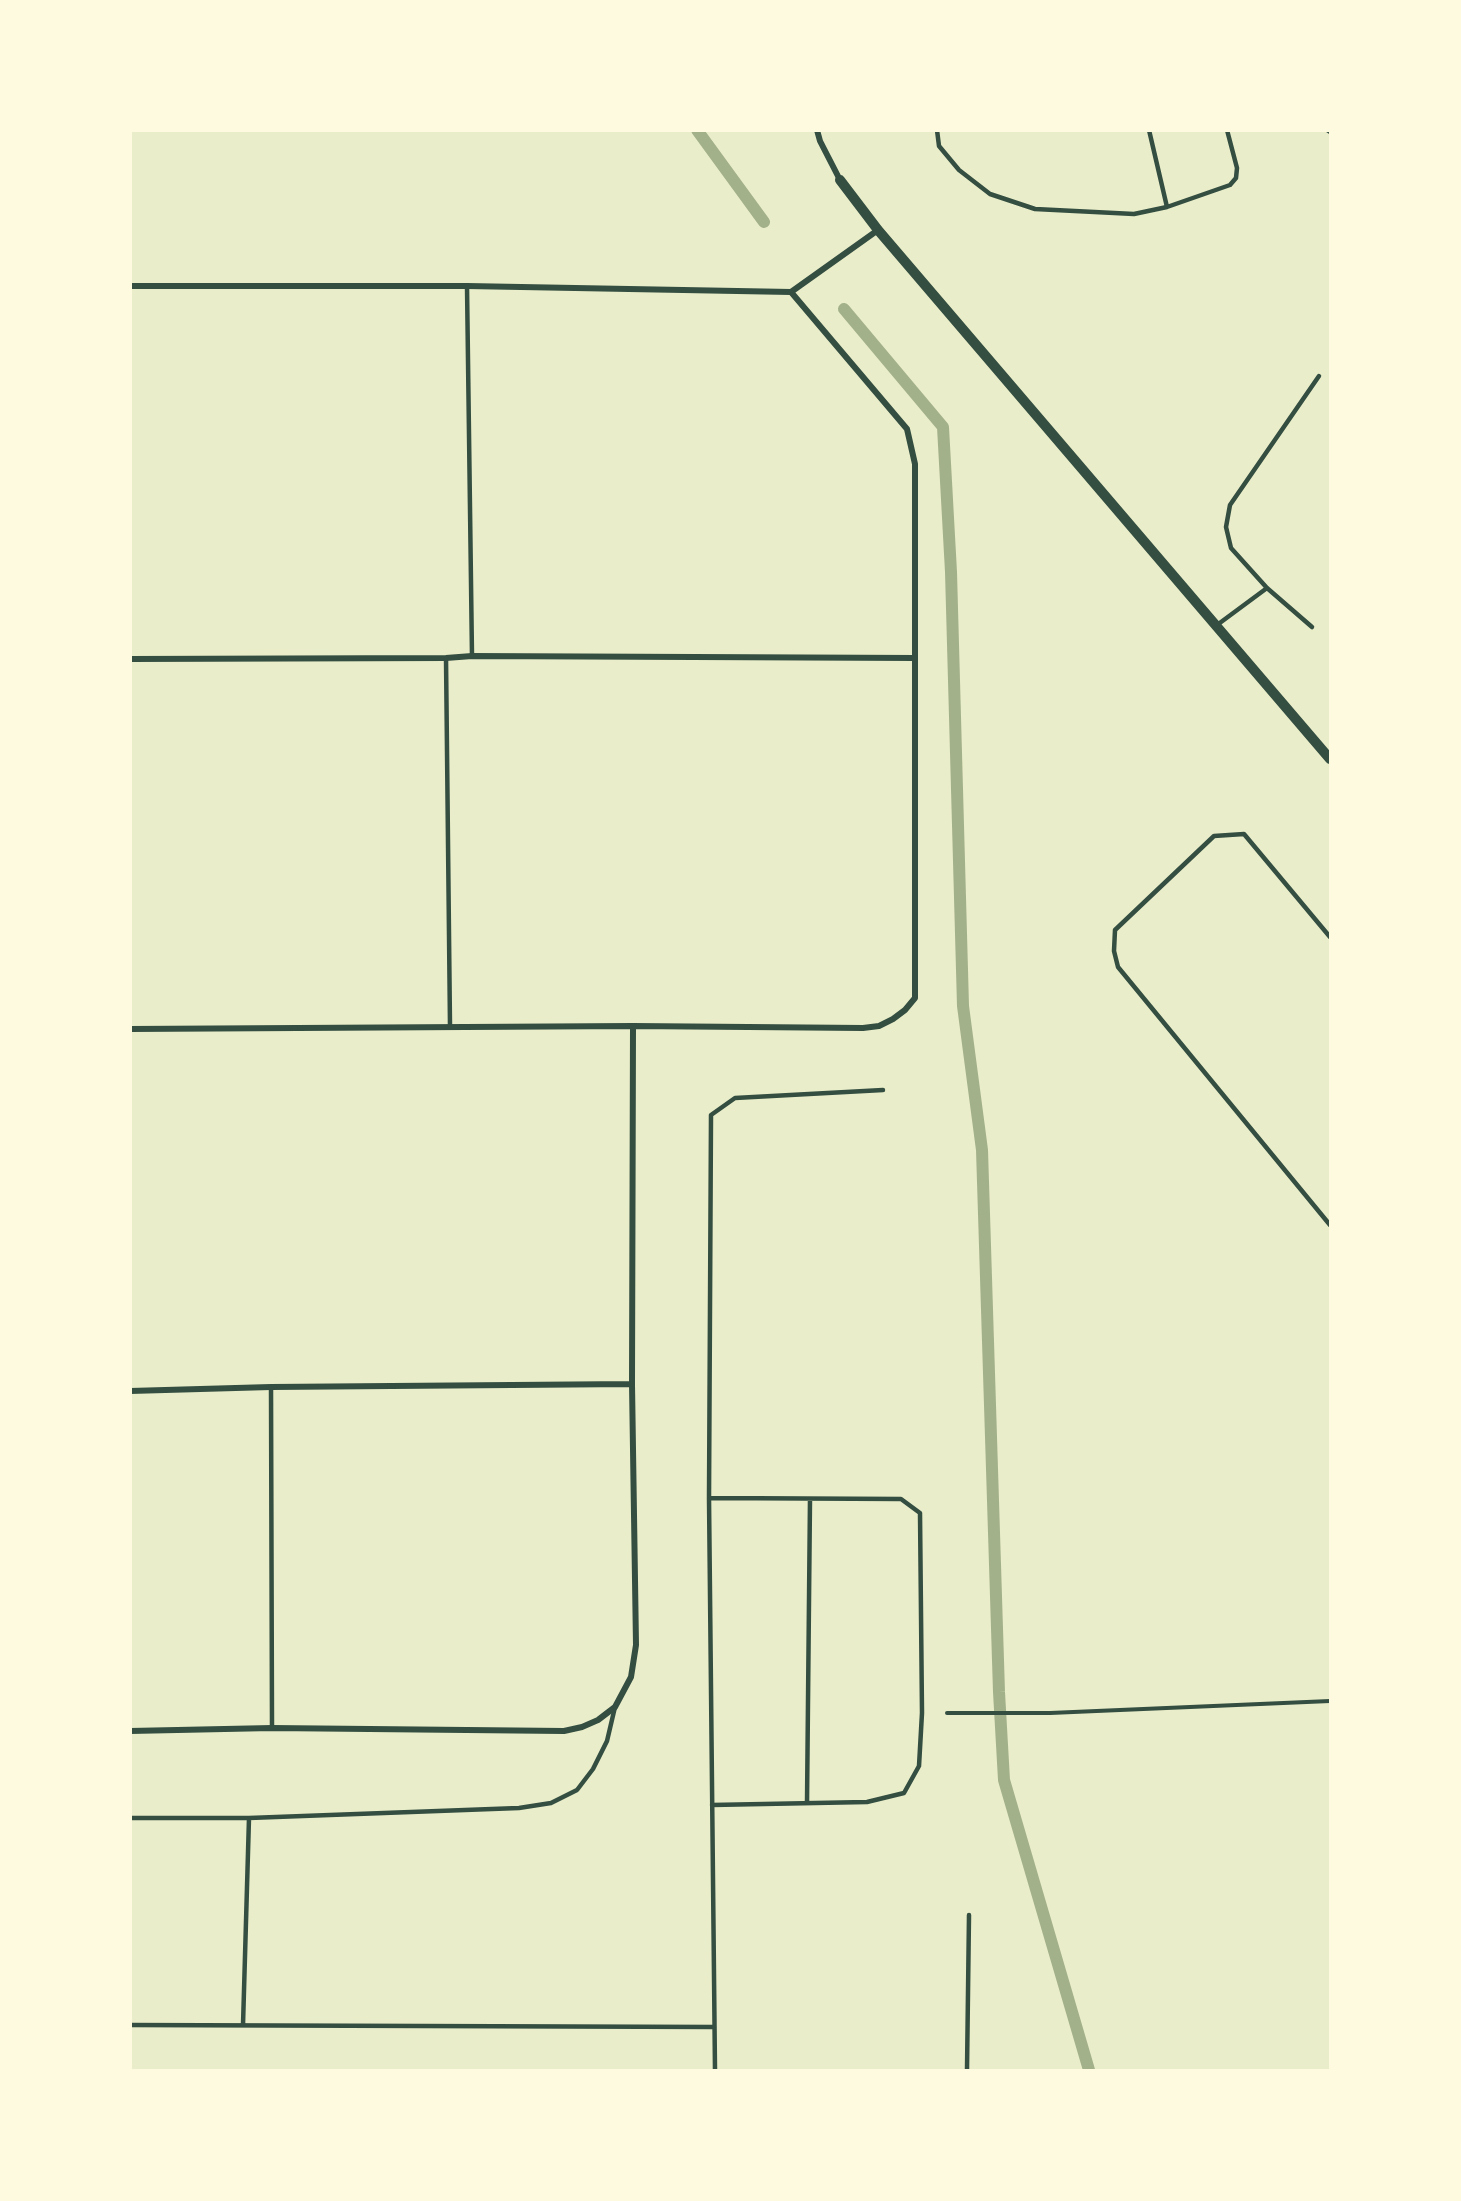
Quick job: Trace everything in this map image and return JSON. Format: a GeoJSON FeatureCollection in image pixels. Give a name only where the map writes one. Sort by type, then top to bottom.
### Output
{"type":"FeatureCollection","features":[{"type":"Feature","properties":{"kind":"street"},"geometry":{"type":"LineString","coordinates":[[817,130],[820,141],[840,180],[878,230],[1330,756]]}},
{"type":"Feature","properties":{"kind":"street"},"geometry":{"type":"LineString","coordinates":[[130,286],[467,286],[791,292],[878,230]]}},
{"type":"Feature","properties":{"kind":"street"},"geometry":{"type":"LineString","coordinates":[[130,1029],[450,1026],[863,1028],[879,1026],[893,1019],[915,998],[915,464],[907,429],[791,292]]}},
{"type":"Feature","properties":{"kind":"street"},"geometry":{"type":"LineString","coordinates":[[130,659],[472,656],[915,658]]}},
{"type":"Feature","properties":{"kind":"street"},"geometry":{"type":"LineString","coordinates":[[130,1731],[272,1728],[564,1731],[598,1720],[615,1707],[631,1677],[636,1645],[632,1384],[633,1026]]}},
{"type":"Feature","properties":{"kind":"street"},"geometry":{"type":"LineString","coordinates":[[130,1391],[271,1387],[632,1384]]}},
{"type":"Feature","properties":{"kind":"lane"},"geometry":{"type":"LineString","coordinates":[[937,130],[939,146],[959,170],[990,194],[1035,209],[1134,214],[1167,207],[1230,185],[1236,178],[1237,168],[1227,130]]}},
{"type":"Feature","properties":{"kind":"lane"},"geometry":{"type":"LineString","coordinates":[[1149,130],[1167,207]]}},
{"type":"Feature","properties":{"kind":"lane"},"geometry":{"type":"LineString","coordinates":[[467,286],[472,656]]}},
{"type":"Feature","properties":{"kind":"lane"},"geometry":{"type":"LineString","coordinates":[[1312,627],[1267,588],[1231,548],[1226,527],[1230,505],[1319,376]]}},
{"type":"Feature","properties":{"kind":"lane"},"geometry":{"type":"LineString","coordinates":[[1217,625],[1267,588]]}},
{"type":"Feature","properties":{"kind":"lane"},"geometry":{"type":"LineString","coordinates":[[446,658],[450,1026]]}},
{"type":"Feature","properties":{"kind":"lane"},"geometry":{"type":"LineString","coordinates":[[1330,937],[1244,834],[1214,836],[1115,930],[1114,951],[1118,967],[1330,1225]]}},
{"type":"Feature","properties":{"kind":"lane"},"geometry":{"type":"LineString","coordinates":[[715,2070],[709,1498],[711,1115],[735,1098],[883,1090]]}},
{"type":"Feature","properties":{"kind":"lane"},"geometry":{"type":"LineString","coordinates":[[271,1387],[272,1728]]}},
{"type":"Feature","properties":{"kind":"lane"},"geometry":{"type":"LineString","coordinates":[[709,1498],[901,1499],[920,1513],[922,1713],[919,1767],[904,1793],[867,1802],[712,1805]]}},
{"type":"Feature","properties":{"kind":"lane"},"geometry":{"type":"LineString","coordinates":[[807,1803],[810,1499]]}},
{"type":"Feature","properties":{"kind":"lane"},"geometry":{"type":"LineString","coordinates":[[130,1818],[249,1818],[519,1808],[550,1803],[577,1790],[593,1769],[607,1741],[615,1707]]}},
{"type":"Feature","properties":{"kind":"lane"},"geometry":{"type":"LineString","coordinates":[[243,2025],[249,1818]]}},
{"type":"Feature","properties":{"kind":"lane"},"geometry":{"type":"LineString","coordinates":[[967,2070],[969,1915]]}},
{"type":"Feature","properties":{"kind":"lane"},"geometry":{"type":"LineString","coordinates":[[130,2025],[714,2027]]}},
{"type":"Feature","properties":{"kind":"path"},"geometry":{"type":"LineString","coordinates":[[948,1713],[1050,1713],[1330,1701]]}},
{"type":"Feature","properties":{"kind":"waterway"},"geometry":{"type":"LineString","coordinates":[[697,130],[764,222]]}},
{"type":"Feature","properties":{"kind":"waterway"},"geometry":{"type":"LineString","coordinates":[[844,309],[943,427],[951,572],[963,1006],[982,1150],[999,1692],[1004,1780],[1089,2070]]}}]}
